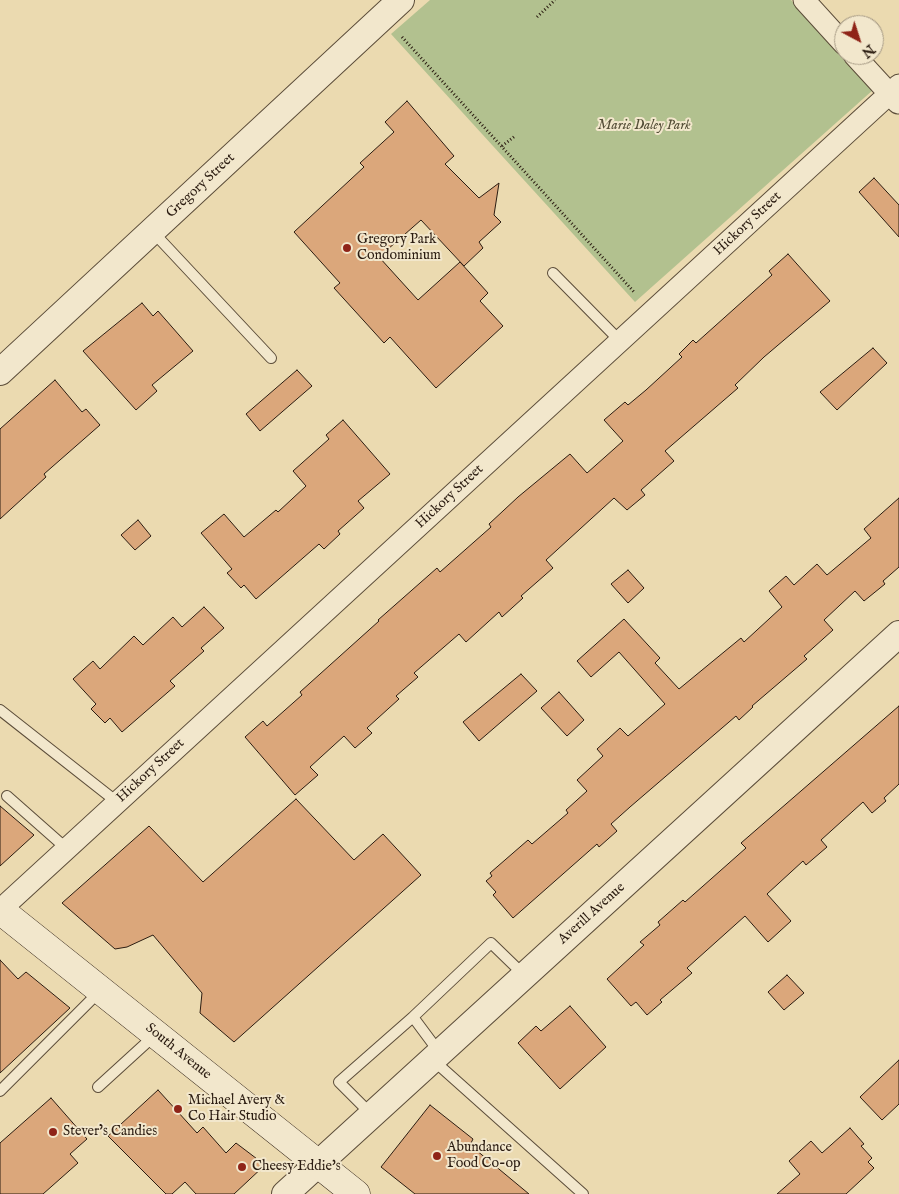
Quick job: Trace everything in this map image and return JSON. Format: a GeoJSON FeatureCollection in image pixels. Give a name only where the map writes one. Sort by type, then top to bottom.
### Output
{"type":"FeatureCollection","features":[{"type":"Feature","properties":{"kind":"main road","name":"South Avenue"},"geometry":{"type":"LineString","coordinates":[[0,910],[356,1194]]}},
{"type":"Feature","properties":{"kind":"street","name":"Gregory Street"},"geometry":{"type":"LineString","coordinates":[[0,372],[401,0]]}},
{"type":"Feature","properties":{"kind":"street"},"geometry":{"type":"LineString","coordinates":[[804,0],[834,33]]}},
{"type":"Feature","properties":{"kind":"street"},"geometry":{"type":"LineString","coordinates":[[865,65],[896,94]]}},
{"type":"Feature","properties":{"kind":"street","name":"Hickory Street"},"geometry":{"type":"LineString","coordinates":[[0,910],[620,341],[896,94]]}},
{"type":"Feature","properties":{"kind":"street","name":"Averill Avenue"},"geometry":{"type":"LineString","coordinates":[[285,1194],[899,634]]}},
{"type":"Feature","properties":{"kind":"lane"},"geometry":{"type":"LineString","coordinates":[[153,232],[271,358]]}},
{"type":"Feature","properties":{"kind":"lane"},"geometry":{"type":"LineString","coordinates":[[553,274],[620,341]]}},
{"type":"Feature","properties":{"kind":"lane"},"geometry":{"type":"LineString","coordinates":[[0,710],[117,802]]}},
{"type":"Feature","properties":{"kind":"lane"},"geometry":{"type":"LineString","coordinates":[[7,796],[67,849]]}},
{"type":"Feature","properties":{"kind":"lane"},"geometry":{"type":"LineString","coordinates":[[372,1115],[339,1082],[413,1017],[491,943],[525,976]]}},
{"type":"Feature","properties":{"kind":"lane"},"geometry":{"type":"LineString","coordinates":[[0,1091],[101,990]]}},
{"type":"Feature","properties":{"kind":"lane"},"geometry":{"type":"LineString","coordinates":[[413,1017],[436,1056],[583,1194]]}},
{"type":"Feature","properties":{"kind":"lane"},"geometry":{"type":"LineString","coordinates":[[98,1088],[156,1035]]}},
{"type":"Feature","properties":{"kind":"path"},"geometry":{"type":"LineString","coordinates":[[537,17],[555,0]]}},
{"type":"Feature","properties":{"kind":"path"},"geometry":{"type":"LineString","coordinates":[[402,37],[634,293]]}},
{"type":"Feature","properties":{"kind":"path"},"geometry":{"type":"LineString","coordinates":[[502,146],[515,136]]}},
{"type":"Feature","properties":{"kind":"green space","name":"Marie Daley Park"},"geometry":{"type":"Polygon","coordinates":[[[430,0],[791,0],[834,47],[834,65],[850,65],[873,90],[635,302],[391,34],[430,0]]]}},
{"type":"Feature","properties":{"kind":"building","name":"Gregory Park Condominium"},"geometry":{"type":"Polygon","coordinates":[[[407,101],[454,156],[445,164],[479,198],[499,183],[494,215],[501,222],[479,242],[483,248],[464,266],[421,220],[379,257],[418,300],[460,262],[488,293],[480,301],[503,326],[436,388],[390,337],[384,343],[334,288],[340,283],[294,232],[364,167],[360,163],[394,132],[385,122],[407,101]]]}},
{"type":"Feature","properties":{"kind":"building"},"geometry":{"type":"Polygon","coordinates":[[[874,178],[899,205],[899,237],[859,192],[874,178]]]}},
{"type":"Feature","properties":{"kind":"building"},"geometry":{"type":"Polygon","coordinates":[[[788,254],[830,301],[764,357],[735,385],[738,388],[665,451],[674,461],[641,490],[645,495],[627,510],[614,498],[546,560],[553,568],[521,596],[523,598],[502,617],[499,612],[466,642],[459,634],[414,673],[418,677],[396,696],[399,699],[367,728],[372,733],[355,748],[344,736],[310,767],[318,775],[295,795],[245,737],[263,721],[267,726],[302,695],[300,692],[378,620],[437,568],[440,572],[491,527],[489,524],[518,497],[570,454],[587,473],[623,441],[604,420],[625,402],[628,405],[646,390],[682,357],[679,354],[693,340],[696,343],[772,275],[769,271],[788,254]]]}},
{"type":"Feature","properties":{"kind":"building"},"geometry":{"type":"Polygon","coordinates":[[[142,303],[153,316],[158,311],[193,351],[152,385],[157,391],[136,410],[83,351],[142,303]]]}},
{"type":"Feature","properties":{"kind":"building"},"geometry":{"type":"Polygon","coordinates":[[[873,348],[887,363],[837,410],[820,392],[873,348]]]}},
{"type":"Feature","properties":{"kind":"building"},"geometry":{"type":"Polygon","coordinates":[[[297,370],[312,386],[260,431],[246,414],[297,370]]]}},
{"type":"Feature","properties":{"kind":"building"},"geometry":{"type":"Polygon","coordinates":[[[55,380],[82,412],[86,409],[100,425],[44,474],[46,477],[0,519],[0,429],[55,380]]]}},
{"type":"Feature","properties":{"kind":"building"},"geometry":{"type":"Polygon","coordinates":[[[343,420],[390,474],[358,501],[364,508],[338,531],[340,534],[324,549],[319,544],[256,599],[244,585],[241,588],[227,573],[232,569],[201,533],[224,514],[244,537],[276,510],[278,512],[306,486],[293,471],[329,439],[326,435],[343,420]]]}},
{"type":"Feature","properties":{"kind":"building"},"geometry":{"type":"Polygon","coordinates":[[[899,498],[899,567],[883,581],[885,584],[864,601],[855,591],[824,620],[833,630],[804,656],[807,659],[752,706],[739,720],[736,716],[630,807],[611,824],[617,831],[599,847],[597,844],[513,918],[493,895],[496,892],[486,881],[492,876],[490,873],[528,840],[532,844],[568,813],[566,810],[587,791],[577,780],[603,756],[597,749],[620,728],[628,736],[665,704],[619,652],[591,677],[577,661],[624,619],[660,658],[655,663],[679,689],[741,638],[744,642],[782,607],[769,591],[786,576],[794,585],[817,564],[827,575],[871,538],[864,529],[899,498]]]}},
{"type":"Feature","properties":{"kind":"building"},"geometry":{"type":"Polygon","coordinates":[[[138,520],[151,536],[135,550],[121,535],[138,520]]]}},
{"type":"Feature","properties":{"kind":"building"},"geometry":{"type":"Polygon","coordinates":[[[628,570],[644,588],[628,603],[611,584],[628,570]]]}},
{"type":"Feature","properties":{"kind":"building"},"geometry":{"type":"Polygon","coordinates":[[[204,607],[224,628],[201,648],[204,651],[170,681],[175,686],[122,732],[110,718],[105,723],[91,709],[96,704],[73,679],[93,661],[100,669],[134,636],[143,645],[173,617],[182,627],[204,607]]]}},
{"type":"Feature","properties":{"kind":"building"},"geometry":{"type":"Polygon","coordinates":[[[521,674],[537,691],[479,741],[463,722],[521,674]]]}},
{"type":"Feature","properties":{"kind":"building"},"geometry":{"type":"Polygon","coordinates":[[[559,692],[584,720],[567,736],[541,708],[559,692]]]}},
{"type":"Feature","properties":{"kind":"building"},"geometry":{"type":"Polygon","coordinates":[[[899,706],[899,784],[884,798],[886,801],[872,813],[863,802],[821,840],[827,847],[806,865],[803,861],[767,894],[791,921],[768,942],[745,916],[687,968],[692,973],[660,1000],[662,1002],[647,1015],[636,1002],[631,1006],[607,979],[644,945],[640,942],[660,925],[658,922],[683,900],[685,902],[746,848],[741,843],[899,706]]]}},
{"type":"Feature","properties":{"kind":"building"},"geometry":{"type":"Polygon","coordinates":[[[296,799],[354,860],[383,834],[421,875],[234,1042],[200,1013],[202,993],[153,935],[127,947],[115,949],[62,903],[149,826],[203,882],[296,799]]]}},
{"type":"Feature","properties":{"kind":"building"},"geometry":{"type":"Polygon","coordinates":[[[0,806],[34,835],[0,866],[0,806]]]}},
{"type":"Feature","properties":{"kind":"building"},"geometry":{"type":"Polygon","coordinates":[[[0,960],[18,979],[26,972],[70,1008],[0,1073],[0,960]]]}},
{"type":"Feature","properties":{"kind":"building"},"geometry":{"type":"Polygon","coordinates":[[[787,975],[804,993],[784,1010],[768,992],[787,975]]]}},
{"type":"Feature","properties":{"kind":"building"},"geometry":{"type":"Polygon","coordinates":[[[570,1006],[606,1047],[560,1089],[518,1043],[536,1026],[541,1031],[570,1006]]]}},
{"type":"Feature","properties":{"kind":"building"},"geometry":{"type":"Polygon","coordinates":[[[899,1060],[899,1104],[882,1120],[860,1097],[899,1060]]]}},
{"type":"Feature","properties":{"kind":"building"},"geometry":{"type":"Polygon","coordinates":[[[158,1090],[197,1133],[203,1127],[226,1153],[236,1143],[265,1165],[234,1194],[196,1194],[185,1182],[172,1194],[166,1194],[108,1136],[158,1090]]]}},
{"type":"Feature","properties":{"kind":"building"},"geometry":{"type":"Polygon","coordinates":[[[51,1098],[87,1139],[70,1154],[78,1163],[43,1194],[0,1194],[0,1143],[51,1098]]]}},
{"type":"Feature","properties":{"kind":"building","name":"Abundance Food Co-op"},"geometry":{"type":"Polygon","coordinates":[[[430,1105],[473,1139],[470,1145],[529,1194],[415,1194],[381,1167],[430,1105]]]}},
{"type":"Feature","properties":{"kind":"building"},"geometry":{"type":"Polygon","coordinates":[[[850,1128],[864,1144],[861,1146],[872,1158],[868,1162],[874,1168],[846,1194],[777,1194],[800,1174],[789,1161],[811,1141],[822,1153],[850,1128]]]}},
{"type":"Feature","properties":{"kind":"place","name":"Gregory Park Condominium"},"geometry":{"type":"Point","coordinates":[347,248]}},
{"type":"Feature","properties":{"kind":"place","name":"Michael Avery & Co Hair Studio"},"geometry":{"type":"Point","coordinates":[178,1109]}},
{"type":"Feature","properties":{"kind":"place","name":"Stever’s Candies"},"geometry":{"type":"Point","coordinates":[53,1132]}},
{"type":"Feature","properties":{"kind":"place","name":"Abundance Food Co-op"},"geometry":{"type":"Point","coordinates":[437,1156]}},
{"type":"Feature","properties":{"kind":"place","name":"Cheesy Eddie's"},"geometry":{"type":"Point","coordinates":[242,1167]}}]}
